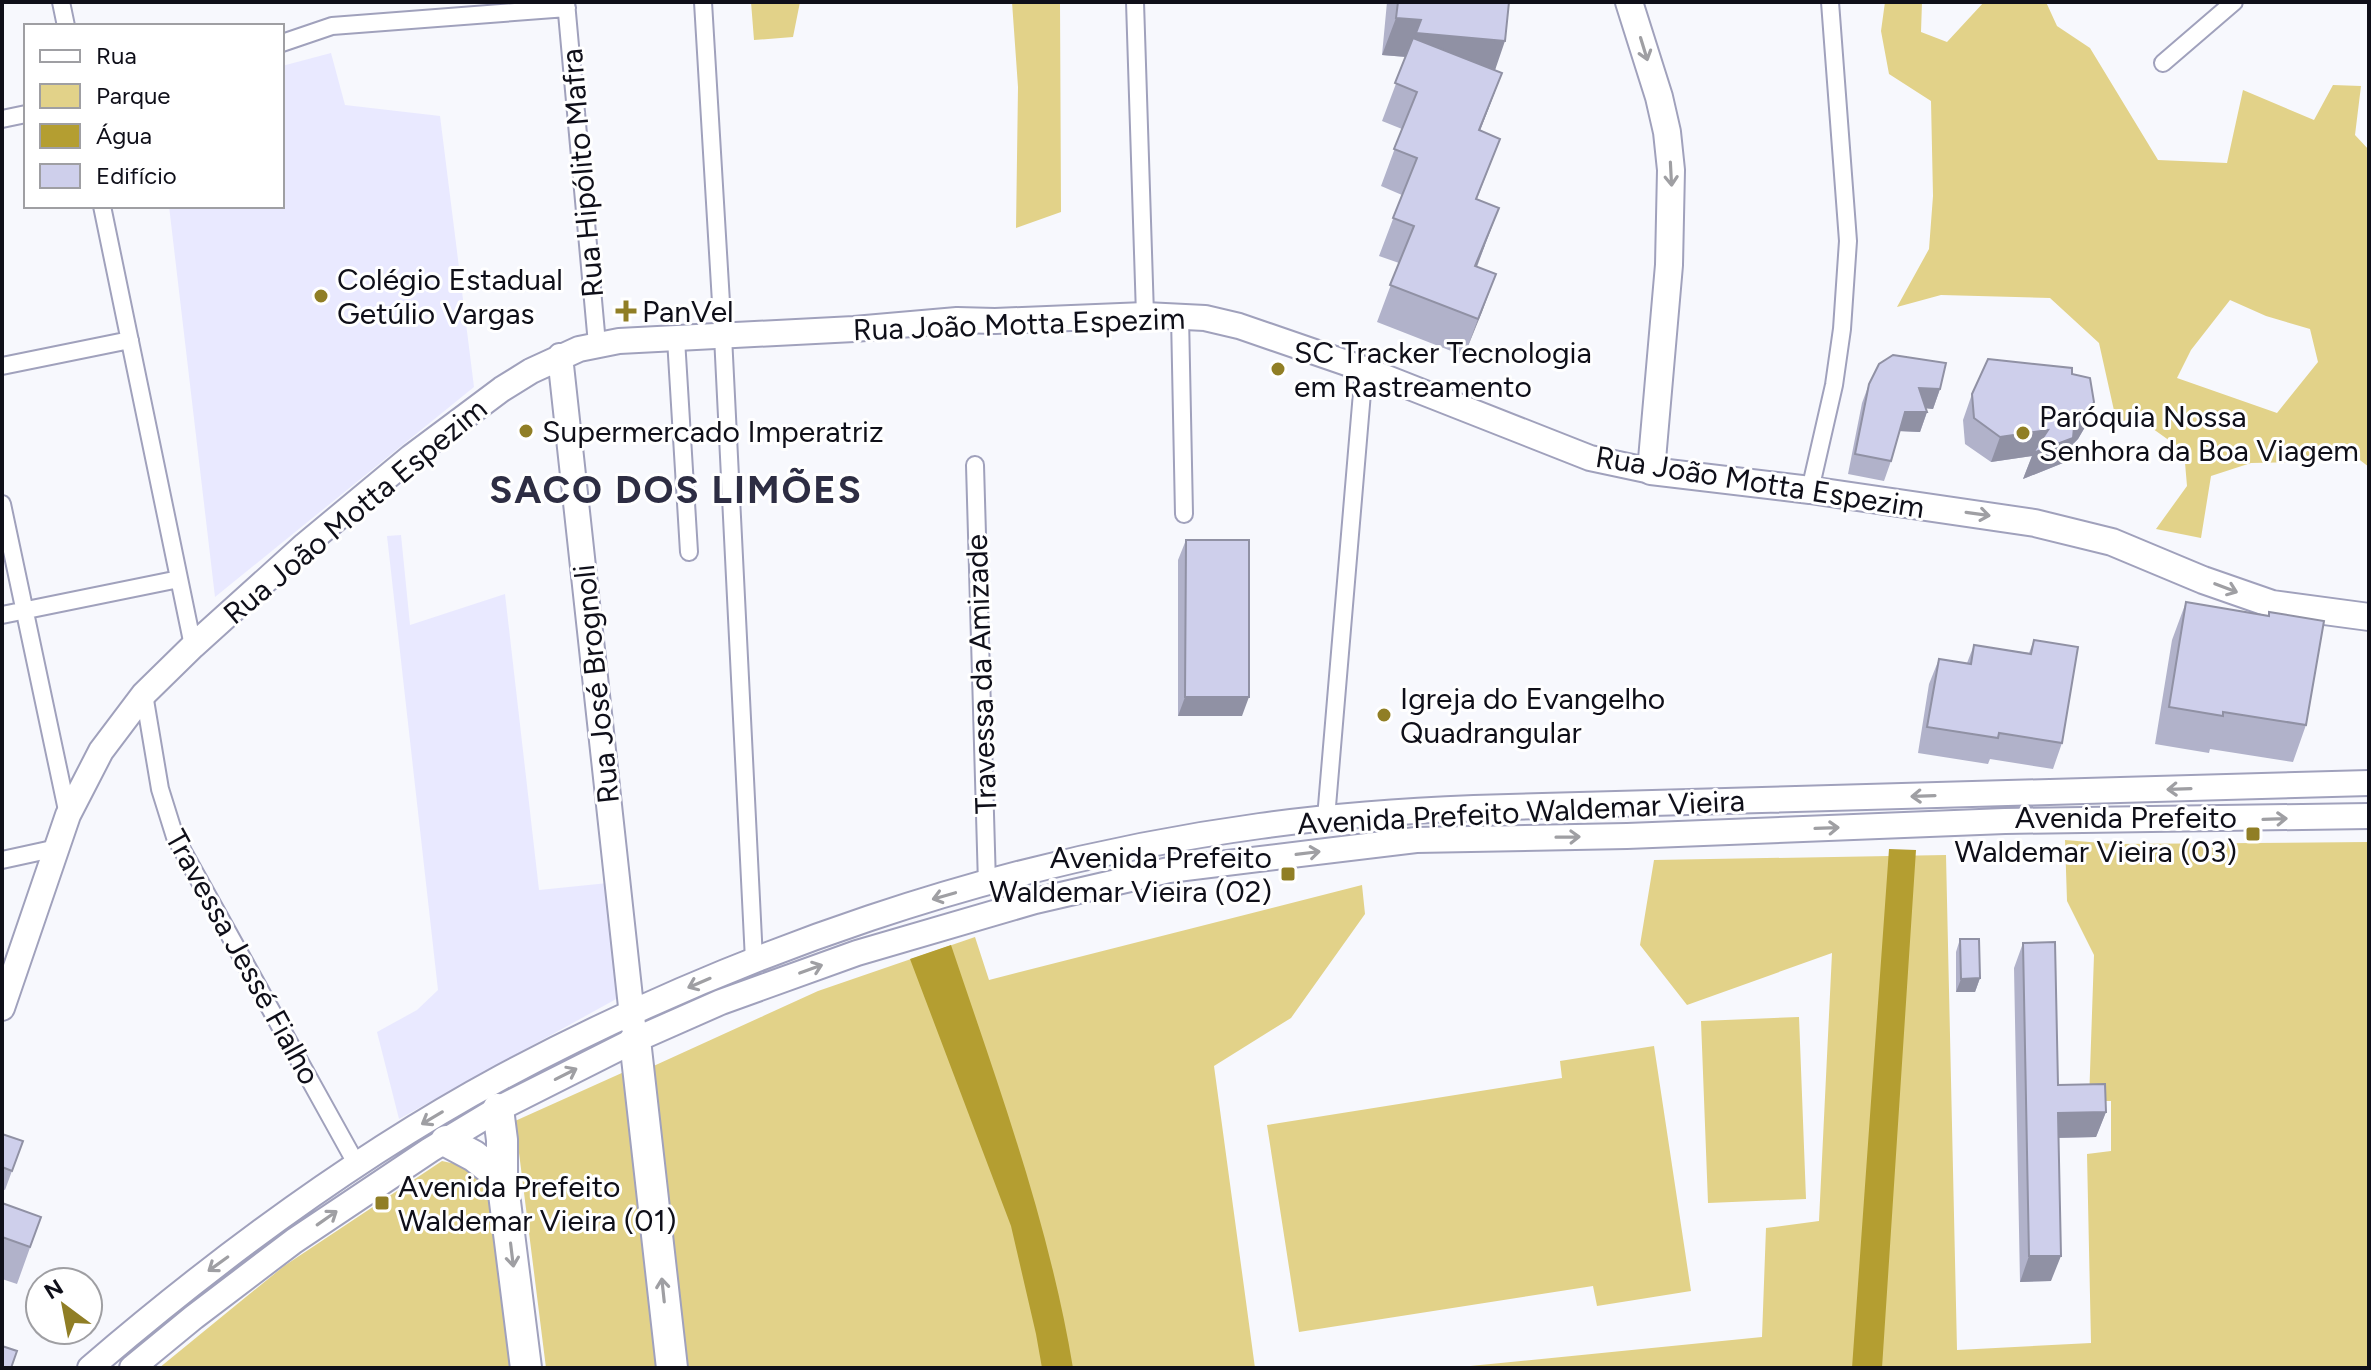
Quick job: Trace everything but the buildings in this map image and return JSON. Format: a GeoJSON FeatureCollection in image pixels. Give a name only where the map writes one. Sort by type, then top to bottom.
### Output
{"type":"FeatureCollection","features":[{"type":"Feature","properties":{"kind":"highway"},"geometry":{"type":"LineString","coordinates":[[634,1026],[672,1368]]}},
{"type":"Feature","properties":{"kind":"highway"},"geometry":{"type":"LineString","coordinates":[[498,1109],[502,1178],[526,1368]]}},
{"type":"Feature","properties":{"kind":"highway"},"geometry":{"type":"LineString","coordinates":[[446,1141],[502,1178]]}},
{"type":"Feature","properties":{"kind":"main road"},"geometry":{"type":"LineString","coordinates":[[1629,2],[1659,97],[1671,170],[1669,265],[1651,471]]}},
{"type":"Feature","properties":{"kind":"main road","name":"Rua João Motta Espezim"},"geometry":{"type":"LineString","coordinates":[[2,1008],[68,815],[101,751],[144,694],[305,545],[411,457],[502,389],[560,356],[597,344],[957,320],[1145,315],[1205,318],[1239,326],[1364,369],[1590,458],[1651,471],[1810,490],[2073,531],[2112,542],[2272,604],[2369,617]]}},
{"type":"Feature","properties":{"kind":"main road","name":"Rua José Brognoli"},"geometry":{"type":"LineString","coordinates":[[560,356],[634,1026]]}},
{"type":"Feature","properties":{"kind":"main road","name":"Avenida Prefeito Waldemar Vieira"},"geometry":{"type":"LineString","coordinates":[[132,1368],[283,1249],[349,1203],[634,1026],[754,960],[987,884],[1209,834],[1326,818],[1489,808],[2369,783]]}},
{"type":"Feature","properties":{"kind":"main road"},"geometry":{"type":"LineString","coordinates":[[2003,794],[2005,821]]}},
{"type":"Feature","properties":{"kind":"main road","name":"Avenida Prefeito Waldemar Vieira"},"geometry":{"type":"LineString","coordinates":[[90,1368],[197,1279],[266,1228],[357,1165],[500,1078],[634,1026],[721,1002],[857,953],[1065,894],[1169,870],[1416,840],[1627,836],[2005,821],[2369,816]]}},
{"type":"Feature","properties":{"kind":"main road"},"geometry":{"type":"LineString","coordinates":[[1209,834],[1214,865]]}},
{"type":"Feature","properties":{"kind":"main road"},"geometry":{"type":"LineString","coordinates":[[498,1109],[500,1078]]}},
{"type":"Feature","properties":{"kind":"main road"},"geometry":{"type":"LineString","coordinates":[[266,1228],[283,1249]]}},
{"type":"Feature","properties":{"kind":"street"},"geometry":{"type":"LineString","coordinates":[[61,2],[66,24]]}},
{"type":"Feature","properties":{"kind":"street"},"geometry":{"type":"LineString","coordinates":[[703,2],[754,960]]}},
{"type":"Feature","properties":{"kind":"street"},"geometry":{"type":"LineString","coordinates":[[1135,2],[1145,315]]}},
{"type":"Feature","properties":{"kind":"street"},"geometry":{"type":"LineString","coordinates":[[1810,490],[1834,385],[1842,329],[1848,241],[1830,2]]}},
{"type":"Feature","properties":{"kind":"street"},"geometry":{"type":"LineString","coordinates":[[2163,63],[2234,2]]}},
{"type":"Feature","properties":{"kind":"street"},"geometry":{"type":"LineString","coordinates":[[284,42],[332,26],[567,5]]}},
{"type":"Feature","properties":{"kind":"street","name":"Rua Hipólito Mafra"},"geometry":{"type":"LineString","coordinates":[[567,5],[597,344]]}},
{"type":"Feature","properties":{"kind":"street"},"geometry":{"type":"LineString","coordinates":[[2,119],[24,114]]}},
{"type":"Feature","properties":{"kind":"street"},"geometry":{"type":"LineString","coordinates":[[102,208],[193,646]]}},
{"type":"Feature","properties":{"kind":"street"},"geometry":{"type":"LineString","coordinates":[[1180,316],[1184,514]]}},
{"type":"Feature","properties":{"kind":"street"},"geometry":{"type":"LineString","coordinates":[[676,339],[689,552]]}},
{"type":"Feature","properties":{"kind":"street"},"geometry":{"type":"LineString","coordinates":[[2,366],[130,340]]}},
{"type":"Feature","properties":{"kind":"street"},"geometry":{"type":"LineString","coordinates":[[1326,818],[1364,369]]}},
{"type":"Feature","properties":{"kind":"street","name":"Travessa da Amizade"},"geometry":{"type":"LineString","coordinates":[[975,465],[987,884]]}},
{"type":"Feature","properties":{"kind":"street"},"geometry":{"type":"LineString","coordinates":[[2,504],[68,815]]}},
{"type":"Feature","properties":{"kind":"street"},"geometry":{"type":"LineString","coordinates":[[2,615],[179,579]]}},
{"type":"Feature","properties":{"kind":"street","name":"Travessa Jessé Fialho"},"geometry":{"type":"LineString","coordinates":[[144,694],[160,789],[175,837],[357,1165]]}},
{"type":"Feature","properties":{"kind":"street"},"geometry":{"type":"LineString","coordinates":[[2,860],[57,848]]}},
{"type":"Feature","properties":{"kind":"shaded area","name":"Colégio Estadual Getúlio Vargas"},"geometry":{"type":"Polygon","coordinates":[[[331,53],[345,105],[440,116],[474,387],[215,597],[169,208],[284,208],[284,65],[331,53]]]}},
{"type":"Feature","properties":{"kind":"shaded area"},"geometry":{"type":"Polygon","coordinates":[[[401,535],[410,625],[505,594],[539,890],[608,883],[618,998],[399,1119],[377,1032],[417,1010],[438,990],[387,536],[401,535]]]}},
{"type":"Feature","properties":{"kind":"green space"},"geometry":{"type":"Polygon","coordinates":[[[751,2],[800,2],[793,37],[754,40],[751,2]]]}},
{"type":"Feature","properties":{"kind":"green space"},"geometry":{"type":"Polygon","coordinates":[[[1012,2],[1060,2],[1061,212],[1016,228],[1018,87],[1012,2]]]}},
{"type":"Feature","properties":{"kind":"green space"},"geometry":{"type":"Polygon","coordinates":[[[1885,2],[1922,2],[1921,32],[1947,42],[1984,2],[2046,2],[2057,26],[2090,48],[2158,160],[2227,163],[2243,90],[2314,120],[2333,85],[2361,86],[2355,135],[2369,150],[2369,467],[2344,448],[2305,462],[2251,463],[2211,476],[2201,538],[2156,529],[2187,486],[2184,451],[2135,416],[2117,424],[2099,343],[2050,298],[1941,295],[1897,307],[1929,249],[1933,196],[1931,101],[1889,74],[1881,31],[1885,2]],[[2230,300],[2191,350],[2177,378],[2277,413],[2318,362],[2310,329],[2266,316],[2230,300]]]}},
{"type":"Feature","properties":{"kind":"green space"},"geometry":{"type":"Polygon","coordinates":[[[2065,840],[2114,844],[2369,842],[2369,1368],[1450,1368],[1762,1337],[1766,1228],[1819,1221],[1832,953],[1687,1005],[1640,945],[1654,860],[1946,855],[1957,1350],[2091,1343],[2087,1154],[2111,1151],[2111,1101],[2089,1101],[2094,955],[2067,901],[2065,840]]]}},
{"type":"Feature","properties":{"kind":"green space"},"geometry":{"type":"Polygon","coordinates":[[[1362,885],[1365,914],[1291,1018],[1214,1066],[1255,1368],[683,1368],[647,1069],[818,991],[975,937],[989,980],[1362,885]]]}},
{"type":"Feature","properties":{"kind":"green space"},"geometry":{"type":"Polygon","coordinates":[[[1799,1017],[1806,1199],[1708,1203],[1701,1021],[1799,1017]]]}},
{"type":"Feature","properties":{"kind":"green space"},"geometry":{"type":"Polygon","coordinates":[[[1654,1046],[1691,1291],[1597,1306],[1593,1286],[1299,1332],[1267,1125],[1562,1078],[1560,1061],[1654,1046]]]}},
{"type":"Feature","properties":{"kind":"green space"},"geometry":{"type":"Polygon","coordinates":[[[624,1072],[657,1368],[546,1368],[515,1121],[624,1072]]]}},
{"type":"Feature","properties":{"kind":"green space"},"geometry":{"type":"Polygon","coordinates":[[[442,1161],[483,1170],[497,1190],[516,1368],[159,1368],[284,1266],[442,1161]]]}},
{"type":"Feature","properties":{"kind":"water"},"geometry":{"type":"Polygon","coordinates":[[[1889,849],[1916,850],[1882,1368],[1852,1368],[1889,849]]]}},
{"type":"Feature","properties":{"kind":"water"},"geometry":{"type":"Polygon","coordinates":[[[951,945],[1036,1207],[1073,1368],[1042,1368],[1011,1226],[910,959],[951,945]]]}},
{"type":"Feature","properties":{"kind":"place","name":"Colégio Estadual Getúlio Vargas"},"geometry":{"type":"Point","coordinates":[321,296]}},
{"type":"Feature","properties":{"kind":"place","name":"PanVel"},"geometry":{"type":"Point","coordinates":[626,311]}},
{"type":"Feature","properties":{"kind":"place","name":"SC Tracker Tecnologia em Rastreamento"},"geometry":{"type":"Point","coordinates":[1278,369]}},
{"type":"Feature","properties":{"kind":"place","name":"Supermercado Imperatriz"},"geometry":{"type":"Point","coordinates":[526,431]}},
{"type":"Feature","properties":{"kind":"place","name":"Paróquia Nossa Senhora da Boa Viagem"},"geometry":{"type":"Point","coordinates":[2023,433]}},
{"type":"Feature","properties":{"kind":"place","name":"Igreja do Evangelho Quadrangular"},"geometry":{"type":"Point","coordinates":[1384,715]}},
{"type":"Feature","properties":{"kind":"place","name":"Avenida Prefeito Waldemar Vieira (03)"},"geometry":{"type":"Point","coordinates":[2253,834]}},
{"type":"Feature","properties":{"kind":"place","name":"Avenida Prefeito Waldemar Vieira (02)"},"geometry":{"type":"Point","coordinates":[1288,874]}},
{"type":"Feature","properties":{"kind":"place","name":"Avenida Prefeito Waldemar Vieira (01)"},"geometry":{"type":"Point","coordinates":[382,1203]}},
{"type":"Feature","properties":{"kind":"district","name":"SACO DOS LIMÕES"},"geometry":{"type":"Point","coordinates":[676,490]}}]}
